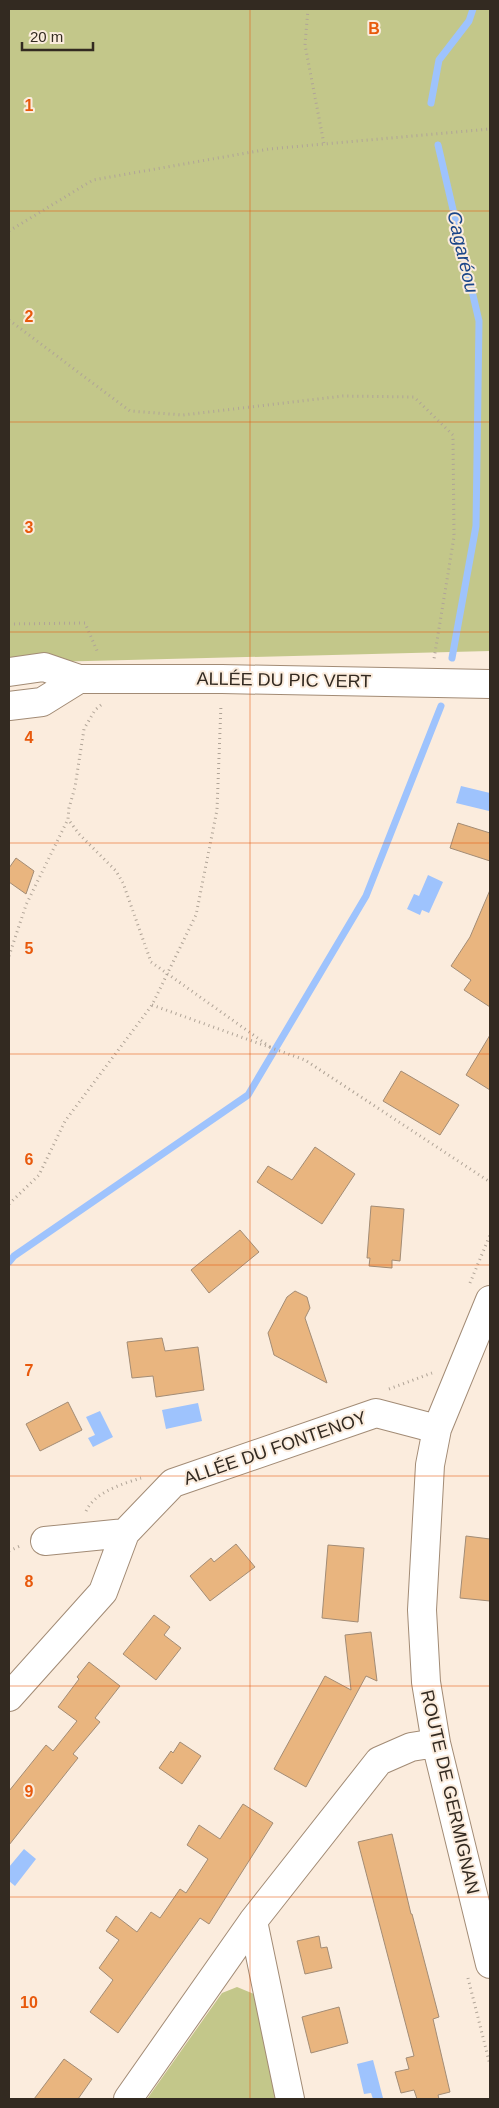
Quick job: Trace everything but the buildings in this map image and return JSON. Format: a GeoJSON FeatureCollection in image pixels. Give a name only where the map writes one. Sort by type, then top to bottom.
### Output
{"type":"FeatureCollection","features":[{"type":"Feature","properties":{"kind":"street","name":"ALLÉE DU PIC VERT"},"geometry":{"type":"LineString","coordinates":[[9,672],[44,667],[79,679],[222,679],[490,684]]}},
{"type":"Feature","properties":{"kind":"street"},"geometry":{"type":"LineString","coordinates":[[9,706],[42,702],[79,679]]}},
{"type":"Feature","properties":{"kind":"street","name":"ROUTE DE GERMIGNAN"},"geometry":{"type":"LineString","coordinates":[[490,1300],[437,1429],[430,1465],[422,1610],[426,1682],[436,1743],[490,1964]]}},
{"type":"Feature","properties":{"kind":"street","name":"ALLÉE DU FONTENOY"},"geometry":{"type":"LineString","coordinates":[[9,1697],[103,1592],[126,1533],[173,1483],[376,1413],[437,1429]]}},
{"type":"Feature","properties":{"kind":"street"},"geometry":{"type":"LineString","coordinates":[[45,1541],[126,1533]]}},
{"type":"Feature","properties":{"kind":"street"},"geometry":{"type":"LineString","coordinates":[[128,2099],[253,1921],[379,1762],[411,1746],[436,1743]]}},
{"type":"Feature","properties":{"kind":"street"},"geometry":{"type":"LineString","coordinates":[[253,1921],[290,2099]]}},
{"type":"Feature","properties":{"kind":"path"},"geometry":{"type":"LineString","coordinates":[[308,9],[305,45],[324,144]]}},
{"type":"Feature","properties":{"kind":"path"},"geometry":{"type":"LineString","coordinates":[[9,231],[93,180],[269,149],[490,130]]}},
{"type":"Feature","properties":{"kind":"path"},"geometry":{"type":"LineString","coordinates":[[9,320],[130,411],[183,415],[343,396],[414,397],[453,435],[454,537],[430,682]]}},
{"type":"Feature","properties":{"kind":"path"},"geometry":{"type":"LineString","coordinates":[[9,624],[85,623],[119,679],[95,710],[84,729],[68,819],[26,905],[9,956]]}},
{"type":"Feature","properties":{"kind":"path"},"geometry":{"type":"LineString","coordinates":[[9,1204],[39,1175],[65,1121],[152,1005],[196,914],[217,810],[222,679]]}},
{"type":"Feature","properties":{"kind":"path"},"geometry":{"type":"LineString","coordinates":[[68,819],[79,834],[116,871],[124,883],[151,962],[273,1049]]}},
{"type":"Feature","properties":{"kind":"path"},"geometry":{"type":"LineString","coordinates":[[152,1005],[305,1060],[490,1182]]}},
{"type":"Feature","properties":{"kind":"green space"},"geometry":{"type":"Polygon","coordinates":[[[9,9],[490,9],[490,651],[9,663],[9,9]]]}},
{"type":"Feature","properties":{"kind":"green space"},"geometry":{"type":"Polygon","coordinates":[[[237,1987],[254,1994],[278,2099],[147,2099],[222,1993],[237,1987]]]}},
{"type":"Feature","properties":{"kind":"water"},"geometry":{"type":"Polygon","coordinates":[[[461,786],[490,793],[489,811],[456,803],[461,786]]]}},
{"type":"Feature","properties":{"kind":"water"},"geometry":{"type":"Polygon","coordinates":[[[428,875],[443,882],[429,913],[422,910],[420,915],[407,909],[414,894],[419,896],[428,875]]]}},
{"type":"Feature","properties":{"kind":"water"},"geometry":{"type":"Polygon","coordinates":[[[198,1403],[202,1421],[166,1429],[162,1410],[198,1403]]]}},
{"type":"Feature","properties":{"kind":"water"},"geometry":{"type":"Polygon","coordinates":[[[100,1411],[113,1437],[93,1447],[88,1438],[95,1435],[86,1417],[100,1411]]]}},
{"type":"Feature","properties":{"kind":"water"},"geometry":{"type":"Polygon","coordinates":[[[24,1849],[36,1859],[15,1886],[9,1881],[9,1867],[24,1849]]]}},
{"type":"Feature","properties":{"kind":"water"},"geometry":{"type":"Polygon","coordinates":[[[373,2060],[383,2098],[373,2099],[371,2093],[364,2094],[357,2064],[373,2060]]]}},
{"type":"Feature","properties":{"kind":"waterway","name":"Cagaréou"},"geometry":{"type":"LineString","coordinates":[[431,103],[439,60],[469,21],[473,9]]}},
{"type":"Feature","properties":{"kind":"waterway","name":"Cagaréou"},"geometry":{"type":"LineString","coordinates":[[438,145],[479,321],[476,526],[452,658]]}},
{"type":"Feature","properties":{"kind":"waterway"},"geometry":{"type":"LineString","coordinates":[[9,1262],[14,1256],[248,1095],[366,896],[441,706]]}}]}
